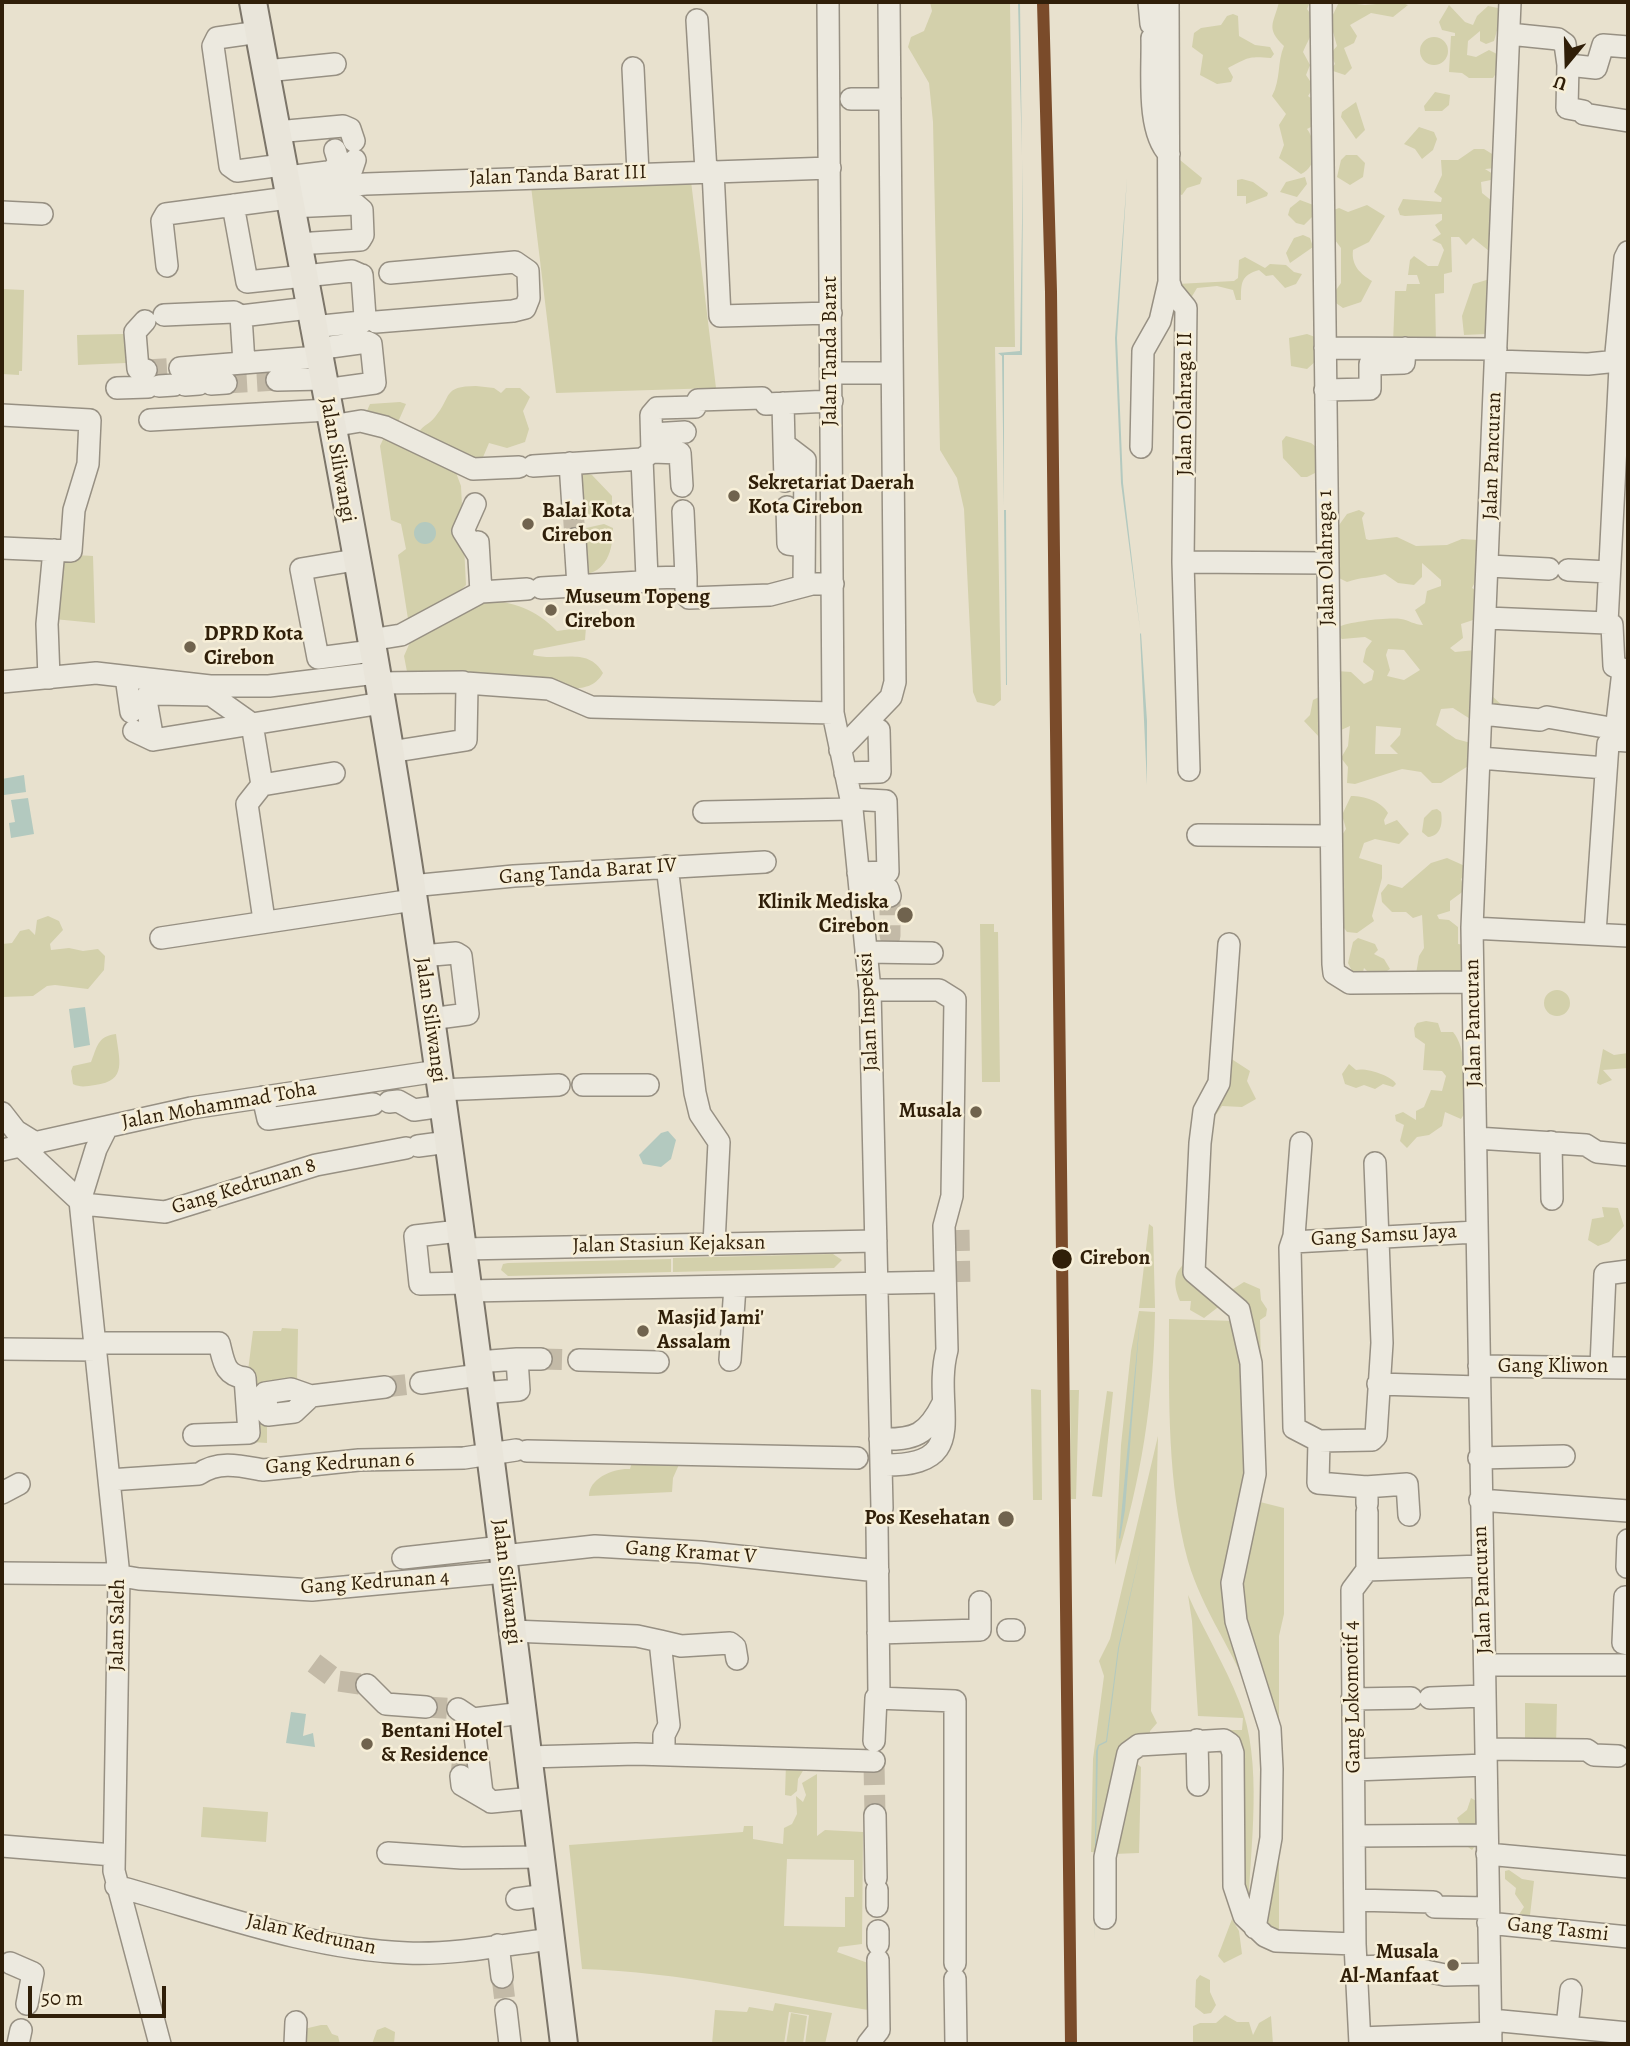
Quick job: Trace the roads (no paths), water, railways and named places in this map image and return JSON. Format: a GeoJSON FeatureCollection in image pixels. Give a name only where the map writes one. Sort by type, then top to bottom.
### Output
{"type":"FeatureCollection","features":[{"type":"Feature","properties":{"kind":"main road","name":"Jalan Siliwangi"},"geometry":{"type":"LineString","coordinates":[[253,2],[376,670],[412,893],[503,1558],[564,2044]]}},
{"type":"Feature","properties":{"kind":"street","name":"Jalan Tanda Barat"},"geometry":{"type":"LineString","coordinates":[[828,2],[841,99],[830,168],[833,707]]}},
{"type":"Feature","properties":{"kind":"street"},"geometry":{"type":"LineString","coordinates":[[840,750],[894,690],[889,2]]}},
{"type":"Feature","properties":{"kind":"street"},"geometry":{"type":"LineString","coordinates":[[1149,2],[1155,129],[1160,145],[1170,155]]}},
{"type":"Feature","properties":{"kind":"street","name":"Jalan Olahraga II"},"geometry":{"type":"LineString","coordinates":[[1168,2],[1169,282],[1186,308],[1183,562],[1189,770]]}},
{"type":"Feature","properties":{"kind":"street","name":"Jalan Olahraga 1"},"geometry":{"type":"LineString","coordinates":[[1321,2],[1334,973],[1350,983],[1472,982]]}},
{"type":"Feature","properties":{"kind":"street","name":"Jalan Pancuran"},"geometry":{"type":"LineString","coordinates":[[1491,2032],[1479,1458],[1472,928],[1487,618],[1510,2]]}},
{"type":"Feature","properties":{"kind":"street"},"geometry":{"type":"LineString","coordinates":[[698,20],[720,316],[831,313]]}},
{"type":"Feature","properties":{"kind":"street"},"geometry":{"type":"LineString","coordinates":[[259,32],[217,38],[213,46],[230,166],[237,171],[287,188],[355,204],[362,209],[363,234],[360,240],[297,244]]}},
{"type":"Feature","properties":{"kind":"street"},"geometry":{"type":"LineString","coordinates":[[1509,34],[1558,39],[1565,44],[1568,65],[1567,108],[1583,111],[1584,114],[1628,121]]}},
{"type":"Feature","properties":{"kind":"street"},"geometry":{"type":"LineString","coordinates":[[1568,65],[1596,68],[1603,44],[1628,47]]}},
{"type":"Feature","properties":{"kind":"street"},"geometry":{"type":"LineString","coordinates":[[266,71],[335,64]]}},
{"type":"Feature","properties":{"kind":"street"},"geometry":{"type":"LineString","coordinates":[[633,68],[638,173]]}},
{"type":"Feature","properties":{"kind":"street"},"geometry":{"type":"LineString","coordinates":[[841,99],[890,99]]}},
{"type":"Feature","properties":{"kind":"street"},"geometry":{"type":"LineString","coordinates":[[167,266],[163,217],[233,205],[331,172],[352,169],[353,133],[347,127],[326,139],[276,132]]}},
{"type":"Feature","properties":{"kind":"street"},"geometry":{"type":"LineString","coordinates":[[326,139],[340,163],[331,172]]}},
{"type":"Feature","properties":{"kind":"street","name":"Jalan Tanda Barat III"},"geometry":{"type":"LineString","coordinates":[[287,188],[830,168]]}},
{"type":"Feature","properties":{"kind":"street"},"geometry":{"type":"LineString","coordinates":[[150,420],[320,368],[365,317],[361,275],[352,271],[246,281],[233,205]]}},
{"type":"Feature","properties":{"kind":"street"},"geometry":{"type":"LineString","coordinates":[[2,212],[42,214]]}},
{"type":"Feature","properties":{"kind":"street"},"geometry":{"type":"LineString","coordinates":[[1607,623],[1616,569],[1624,271],[1628,253]]}},
{"type":"Feature","properties":{"kind":"street"},"geometry":{"type":"LineString","coordinates":[[376,322],[513,311],[525,308],[529,298],[528,271],[515,262],[390,273]]}},
{"type":"Feature","properties":{"kind":"street"},"geometry":{"type":"LineString","coordinates":[[1141,447],[1143,351],[1160,321],[1169,282]]}},
{"type":"Feature","properties":{"kind":"street"},"geometry":{"type":"LineString","coordinates":[[181,381],[138,369],[135,332],[155,318],[234,312],[320,368],[361,421],[386,427],[473,470],[570,463],[648,448],[685,432]]}},
{"type":"Feature","properties":{"kind":"street"},"geometry":{"type":"LineString","coordinates":[[241,316],[244,363]]}},
{"type":"Feature","properties":{"kind":"street"},"geometry":{"type":"LineString","coordinates":[[1325,348],[1405,348],[1577,364],[1623,360]]}},
{"type":"Feature","properties":{"kind":"street"},"geometry":{"type":"LineString","coordinates":[[1325,390],[1370,389],[1370,364],[1405,363],[1405,348]]}},
{"type":"Feature","properties":{"kind":"street"},"geometry":{"type":"LineString","coordinates":[[117,388],[181,381],[244,363],[320,368]]}},
{"type":"Feature","properties":{"kind":"street"},"geometry":{"type":"LineString","coordinates":[[277,380],[320,368]]}},
{"type":"Feature","properties":{"kind":"street"},"geometry":{"type":"LineString","coordinates":[[831,373],[892,373]]}},
{"type":"Feature","properties":{"kind":"street"},"geometry":{"type":"LineString","coordinates":[[647,578],[648,448],[651,415],[657,408],[695,407],[698,400],[762,398],[766,404],[832,401]]}},
{"type":"Feature","properties":{"kind":"street"},"geometry":{"type":"LineString","coordinates":[[783,403],[785,481]]}},
{"type":"Feature","properties":{"kind":"street"},"geometry":{"type":"LineString","coordinates":[[2,415],[90,420],[88,464],[74,510],[72,550],[2,548]]}},
{"type":"Feature","properties":{"kind":"street"},"geometry":{"type":"LineString","coordinates":[[784,444],[805,460],[797,556],[804,586]]}},
{"type":"Feature","properties":{"kind":"street"},"geometry":{"type":"LineString","coordinates":[[648,448],[680,453],[682,486]]}},
{"type":"Feature","properties":{"kind":"street"},"geometry":{"type":"LineString","coordinates":[[570,463],[573,508]]}},
{"type":"Feature","properties":{"kind":"street"},"geometry":{"type":"LineString","coordinates":[[473,470],[475,511],[463,531],[478,548],[481,592]]}},
{"type":"Feature","properties":{"kind":"street"},"geometry":{"type":"LineString","coordinates":[[786,507],[788,544],[797,556]]}},
{"type":"Feature","properties":{"kind":"street"},"geometry":{"type":"LineString","coordinates":[[683,511],[686,595],[689,598],[770,595],[804,586],[832,584]]}},
{"type":"Feature","properties":{"kind":"street"},"geometry":{"type":"LineString","coordinates":[[575,539],[578,586]]}},
{"type":"Feature","properties":{"kind":"street"},"geometry":{"type":"LineString","coordinates":[[49,678],[47,624],[54,550]]}},
{"type":"Feature","properties":{"kind":"street"},"geometry":{"type":"LineString","coordinates":[[355,560],[301,569],[318,658],[376,670],[466,683],[549,690],[591,707],[833,707]]}},
{"type":"Feature","properties":{"kind":"street"},"geometry":{"type":"LineString","coordinates":[[1183,562],[1327,563]]}},
{"type":"Feature","properties":{"kind":"street"},"geometry":{"type":"LineString","coordinates":[[1489,566],[1558,570],[1616,569]]}},
{"type":"Feature","properties":{"kind":"street"},"geometry":{"type":"LineString","coordinates":[[139,728],[252,724],[376,670],[401,635],[481,592],[686,577]]}},
{"type":"Feature","properties":{"kind":"street"},"geometry":{"type":"LineString","coordinates":[[1487,618],[1612,625],[1614,666],[1626,671],[1620,737]]}},
{"type":"Feature","properties":{"kind":"street"},"geometry":{"type":"LineString","coordinates":[[2,682],[96,673],[210,685],[269,686],[376,670]]}},
{"type":"Feature","properties":{"kind":"street"},"geometry":{"type":"LineString","coordinates":[[126,677],[139,728]]}},
{"type":"Feature","properties":{"kind":"street"},"geometry":{"type":"LineString","coordinates":[[390,752],[466,740],[466,683]]}},
{"type":"Feature","properties":{"kind":"street"},"geometry":{"type":"LineString","coordinates":[[139,728],[148,695]]}},
{"type":"Feature","properties":{"kind":"street"},"geometry":{"type":"LineString","coordinates":[[139,728],[148,695]]}},
{"type":"Feature","properties":{"kind":"street"},"geometry":{"type":"LineString","coordinates":[[148,695],[211,695],[252,724],[262,785]]}},
{"type":"Feature","properties":{"kind":"street","name":"Jalan Inspeksi"},"geometry":{"type":"LineString","coordinates":[[664,1755],[874,1755],[876,1698],[879,1694],[874,1456],[879,945],[859,881],[852,804],[833,707]]}},
{"type":"Feature","properties":{"kind":"street"},"geometry":{"type":"LineString","coordinates":[[1482,714],[1540,720],[1547,717],[1620,737]]}},
{"type":"Feature","properties":{"kind":"street"},"geometry":{"type":"LineString","coordinates":[[845,773],[880,772],[879,730]]}},
{"type":"Feature","properties":{"kind":"street"},"geometry":{"type":"LineString","coordinates":[[1595,933],[1608,744],[1620,737]]}},
{"type":"Feature","properties":{"kind":"street"},"geometry":{"type":"LineString","coordinates":[[1480,758],[1605,768]]}},
{"type":"Feature","properties":{"kind":"street"},"geometry":{"type":"LineString","coordinates":[[264,920],[246,809],[258,787],[262,785],[334,773]]}},
{"type":"Feature","properties":{"kind":"street"},"geometry":{"type":"LineString","coordinates":[[704,812],[886,801],[888,872],[859,881]]}},
{"type":"Feature","properties":{"kind":"street"},"geometry":{"type":"LineString","coordinates":[[1198,835],[1331,836]]}},
{"type":"Feature","properties":{"kind":"street","name":"Gang Tanda Barat IV"},"geometry":{"type":"LineString","coordinates":[[161,938],[412,893],[667,866],[765,862]]}},
{"type":"Feature","properties":{"kind":"street"},"geometry":{"type":"LineString","coordinates":[[667,866],[695,1093],[700,1114],[719,1142],[714,1244]]}},
{"type":"Feature","properties":{"kind":"street"},"geometry":{"type":"LineString","coordinates":[[859,881],[888,889],[890,896]]}},
{"type":"Feature","properties":{"kind":"street"},"geometry":{"type":"LineString","coordinates":[[1472,928],[1628,936]]}},
{"type":"Feature","properties":{"kind":"street"},"geometry":{"type":"LineString","coordinates":[[1228,944],[1219,1083],[1204,1111],[1201,1129],[1194,1272],[1239,1310],[1251,1363],[1255,1474],[1232,1583],[1236,1621],[1270,1729],[1271,1838],[1255,1928]]}},
{"type":"Feature","properties":{"kind":"street"},"geometry":{"type":"LineString","coordinates":[[879,945],[937,952]]}},
{"type":"Feature","properties":{"kind":"street"},"geometry":{"type":"LineString","coordinates":[[421,957],[456,953],[461,956],[468,1014],[430,1019]]}},
{"type":"Feature","properties":{"kind":"street"},"geometry":{"type":"LineString","coordinates":[[878,990],[942,990],[955,1000],[956,1089],[951,1120],[952,1196],[959,1230]]}},
{"type":"Feature","properties":{"kind":"street"},"geometry":{"type":"LineString","coordinates":[[583,1085],[648,1084]]}},
{"type":"Feature","properties":{"kind":"street"},"geometry":{"type":"LineString","coordinates":[[263,1097],[268,1119],[398,1101],[414,1110],[440,1089],[559,1085]]}},
{"type":"Feature","properties":{"kind":"street","name":"Jalan Mohammad Toha"},"geometry":{"type":"LineString","coordinates":[[20,1147],[191,1108],[263,1097],[440,1089]]}},
{"type":"Feature","properties":{"kind":"street"},"geometry":{"type":"LineString","coordinates":[[2,1113],[16,1131],[20,1147],[81,1203]]}},
{"type":"Feature","properties":{"kind":"street","name":"Jalan Saleh"},"geometry":{"type":"LineString","coordinates":[[107,1126],[96,1149],[81,1203],[119,1576],[113,1856],[116,1886],[160,2044]]}},
{"type":"Feature","properties":{"kind":"street"},"geometry":{"type":"LineString","coordinates":[[1476,1138],[1586,1145],[1597,1152],[1628,1155]]}},
{"type":"Feature","properties":{"kind":"street","name":"Gang Kedrunan 8"},"geometry":{"type":"LineString","coordinates":[[81,1203],[165,1212],[316,1165],[448,1142]]}},
{"type":"Feature","properties":{"kind":"street"},"geometry":{"type":"LineString","coordinates":[[1552,1142],[1552,1199]]}},
{"type":"Feature","properties":{"kind":"street"},"geometry":{"type":"LineString","coordinates":[[1301,1143],[1293,1242],[1290,1248],[1294,1428],[1319,1441],[1375,1439],[1381,1343],[1376,1163]]}},
{"type":"Feature","properties":{"kind":"street"},"geometry":{"type":"LineString","coordinates":[[952,1196],[944,1226],[952,1285]]}},
{"type":"Feature","properties":{"kind":"street","name":"Gang Samsu Jaya"},"geometry":{"type":"LineString","coordinates":[[1293,1242],[1476,1232]]}},
{"type":"Feature","properties":{"kind":"street","name":"Jalan Stasiun Kejaksan"},"geometry":{"type":"LineString","coordinates":[[876,1241],[714,1244],[461,1240],[415,1236],[420,1284],[467,1287],[952,1285]]}},
{"type":"Feature","properties":{"kind":"street"},"geometry":{"type":"LineString","coordinates":[[1601,1366],[1605,1275],[1628,1271]]}},
{"type":"Feature","properties":{"kind":"street","name":"Gang Kedrunan 6"},"geometry":{"type":"LineString","coordinates":[[110,1480],[199,1474],[211,1466],[249,1465],[263,1470],[359,1460],[464,1458],[522,1451],[874,1456],[916,1436],[929,1424],[943,1403],[946,1334],[952,1285]]}},
{"type":"Feature","properties":{"kind":"street"},"geometry":{"type":"LineString","coordinates":[[730,1360],[735,1286]]}},
{"type":"Feature","properties":{"kind":"street"},"geometry":{"type":"LineString","coordinates":[[2,1349],[219,1343],[226,1370],[234,1377],[245,1378],[249,1433],[194,1435]]}},
{"type":"Feature","properties":{"kind":"street"},"geometry":{"type":"LineString","coordinates":[[479,1377],[519,1390],[517,1359]]}},
{"type":"Feature","properties":{"kind":"street"},"geometry":{"type":"LineString","coordinates":[[421,1383],[479,1377],[517,1359],[541,1359]]}},
{"type":"Feature","properties":{"kind":"street"},"geometry":{"type":"LineString","coordinates":[[579,1360],[658,1362]]}},
{"type":"Feature","properties":{"kind":"street","name":"Gang Kliwon"},"geometry":{"type":"LineString","coordinates":[[1378,1384],[1601,1366],[1628,1367]]}},
{"type":"Feature","properties":{"kind":"street"},"geometry":{"type":"LineString","coordinates":[[310,1396],[385,1387]]}},
{"type":"Feature","properties":{"kind":"street"},"geometry":{"type":"LineString","coordinates":[[1319,1441],[1318,1483],[1366,1501],[1407,1484],[1409,1515]]}},
{"type":"Feature","properties":{"kind":"street"},"geometry":{"type":"LineString","coordinates":[[1479,1458],[1564,1456]]}},
{"type":"Feature","properties":{"kind":"street"},"geometry":{"type":"LineString","coordinates":[[1480,1500],[1628,1511]]}},
{"type":"Feature","properties":{"kind":"street"},"geometry":{"type":"LineString","coordinates":[[1366,1501],[1367,1570],[1482,1566]]}},
{"type":"Feature","properties":{"kind":"street"},"geometry":{"type":"LineString","coordinates":[[1628,1540],[1623,1643],[1628,1644]]}},
{"type":"Feature","properties":{"kind":"street","name":"Gang Kramat V"},"geometry":{"type":"LineString","coordinates":[[503,1558],[595,1546],[700,1552],[878,1571]]}},
{"type":"Feature","properties":{"kind":"street"},"geometry":{"type":"LineString","coordinates":[[403,1558],[503,1558]]}},
{"type":"Feature","properties":{"kind":"street","name":"Gang Kedrunan 4"},"geometry":{"type":"LineString","coordinates":[[2,1573],[119,1576],[312,1590],[503,1558]]}},
{"type":"Feature","properties":{"kind":"street","name":"Gang Lokomotif 4"},"geometry":{"type":"LineString","coordinates":[[1360,2041],[1355,1944],[1351,1593],[1367,1570]]}},
{"type":"Feature","properties":{"kind":"street"},"geometry":{"type":"LineString","coordinates":[[878,1633],[999,1630],[979,1602]]}},
{"type":"Feature","properties":{"kind":"street"},"geometry":{"type":"LineString","coordinates":[[512,1631],[637,1636],[681,1646],[730,1643],[735,1647],[737,1659]]}},
{"type":"Feature","properties":{"kind":"street"},"geometry":{"type":"LineString","coordinates":[[528,1756],[664,1755],[664,1735],[669,1725],[660,1642]]}},
{"type":"Feature","properties":{"kind":"street"},"geometry":{"type":"LineString","coordinates":[[1485,1665],[1628,1665]]}},
{"type":"Feature","properties":{"kind":"street"},"geometry":{"type":"LineString","coordinates":[[367,1685],[386,1704],[426,1707]]}},
{"type":"Feature","properties":{"kind":"street"},"geometry":{"type":"LineString","coordinates":[[1352,1699],[1484,1696]]}},
{"type":"Feature","properties":{"kind":"street"},"geometry":{"type":"LineString","coordinates":[[876,1698],[955,1701],[956,2044]]}},
{"type":"Feature","properties":{"kind":"street"},"geometry":{"type":"LineString","coordinates":[[469,1720],[523,1713]]}},
{"type":"Feature","properties":{"kind":"street"},"geometry":{"type":"LineString","coordinates":[[469,1720],[462,1785],[491,1802],[533,1798]]}},
{"type":"Feature","properties":{"kind":"street"},"geometry":{"type":"LineString","coordinates":[[469,1720],[482,1793],[491,1802]]}},
{"type":"Feature","properties":{"kind":"street"},"geometry":{"type":"LineString","coordinates":[[1197,1740],[1198,1785]]}},
{"type":"Feature","properties":{"kind":"street"},"geometry":{"type":"LineString","coordinates":[[1105,1918],[1105,1857],[1128,1753],[1139,1745],[1224,1740],[1232,1748],[1234,1886],[1240,1909],[1255,1928],[1270,1939],[1355,1944]]}},
{"type":"Feature","properties":{"kind":"street"},"geometry":{"type":"LineString","coordinates":[[1354,1770],[1587,1750],[1594,1755],[1618,1756]]}},
{"type":"Feature","properties":{"kind":"street"},"geometry":{"type":"LineString","coordinates":[[875,1815],[877,1891]]}},
{"type":"Feature","properties":{"kind":"street"},"geometry":{"type":"LineString","coordinates":[[1355,1836],[1487,1844],[1628,1867]]}},
{"type":"Feature","properties":{"kind":"street"},"geometry":{"type":"LineString","coordinates":[[2,1846],[113,1856]]}},
{"type":"Feature","properties":{"kind":"street"},"geometry":{"type":"LineString","coordinates":[[388,1853],[462,1858],[541,1857]]}},
{"type":"Feature","properties":{"kind":"street","name":"Jalan Kedrunan"},"geometry":{"type":"LineString","coordinates":[[116,1886],[326,1943],[363,1950],[415,1954],[551,1939]]}},
{"type":"Feature","properties":{"kind":"street"},"geometry":{"type":"LineString","coordinates":[[517,1899],[545,1895]]}},
{"type":"Feature","properties":{"kind":"street","name":"Gang Tasmi"},"geometry":{"type":"LineString","coordinates":[[1355,1900],[1433,1902],[1435,1907],[1628,1937]]}},
{"type":"Feature","properties":{"kind":"street"},"geometry":{"type":"LineString","coordinates":[[498,1945],[502,1977]]}},
{"type":"Feature","properties":{"kind":"street"},"geometry":{"type":"LineString","coordinates":[[871,2039],[878,1945]]}},
{"type":"Feature","properties":{"kind":"street"},"geometry":{"type":"LineString","coordinates":[[10,1963],[33,1973],[27,2004]]}},
{"type":"Feature","properties":{"kind":"street"},"geometry":{"type":"LineString","coordinates":[[1356,1968],[1414,1965],[1416,1969],[1444,1975],[1489,1973]]}},
{"type":"Feature","properties":{"kind":"street"},"geometry":{"type":"LineString","coordinates":[[1567,2027],[1571,1990]]}},
{"type":"Feature","properties":{"kind":"street"},"geometry":{"type":"LineString","coordinates":[[506,2010],[510,2044]]}},
{"type":"Feature","properties":{"kind":"street"},"geometry":{"type":"LineString","coordinates":[[295,2044],[296,2022]]}},
{"type":"Feature","properties":{"kind":"street"},"geometry":{"type":"LineString","coordinates":[[1360,2041],[1567,2027],[1595,2037],[1628,2033]]}},
{"type":"Feature","properties":{"kind":"tunnel"},"geometry":{"type":"LineString","coordinates":[[146,370],[180,368]]}},
{"type":"Feature","properties":{"kind":"tunnel"},"geometry":{"type":"LineString","coordinates":[[226,383],[277,380]]}},
{"type":"Feature","properties":{"kind":"tunnel"},"geometry":{"type":"LineString","coordinates":[[573,508],[575,539]]}},
{"type":"Feature","properties":{"kind":"tunnel"},"geometry":{"type":"LineString","coordinates":[[880,938],[890,936],[890,896]]}},
{"type":"Feature","properties":{"kind":"tunnel"},"geometry":{"type":"LineString","coordinates":[[959,1230],[960,1287]]}},
{"type":"Feature","properties":{"kind":"tunnel"},"geometry":{"type":"LineString","coordinates":[[541,1359],[579,1360]]}},
{"type":"Feature","properties":{"kind":"tunnel"},"geometry":{"type":"LineString","coordinates":[[385,1387],[421,1383]]}},
{"type":"Feature","properties":{"kind":"tunnel"},"geometry":{"type":"LineString","coordinates":[[314,1663],[338,1681],[367,1685]]}},
{"type":"Feature","properties":{"kind":"tunnel"},"geometry":{"type":"LineString","coordinates":[[426,1707],[458,1709]]}},
{"type":"Feature","properties":{"kind":"tunnel"},"geometry":{"type":"LineString","coordinates":[[461,1776],[463,1755]]}},
{"type":"Feature","properties":{"kind":"tunnel"},"geometry":{"type":"LineString","coordinates":[[874,1764],[875,1815]]}},
{"type":"Feature","properties":{"kind":"tunnel"},"geometry":{"type":"LineString","coordinates":[[502,1977],[506,2010]]}},
{"type":"Feature","properties":{"kind":"place","name":"Sekretariat Daerah Kota Cirebon"},"geometry":{"type":"Point","coordinates":[734,496]}},
{"type":"Feature","properties":{"kind":"place","name":"Balai Kota Cirebon"},"geometry":{"type":"Point","coordinates":[528,524]}},
{"type":"Feature","properties":{"kind":"place","name":"Museum Topeng Cirebon"},"geometry":{"type":"Point","coordinates":[551,610]}},
{"type":"Feature","properties":{"kind":"place","name":"DPRD Kota Cirebon"},"geometry":{"type":"Point","coordinates":[190,647]}},
{"type":"Feature","properties":{"kind":"place","name":"Klinik Mediska Cirebon"},"geometry":{"type":"Point","coordinates":[905,915]}},
{"type":"Feature","properties":{"kind":"place","name":"Musala"},"geometry":{"type":"Point","coordinates":[976,1112]}},
{"type":"Feature","properties":{"kind":"place","name":"Cirebon"},"geometry":{"type":"Point","coordinates":[1062,1259]}},
{"type":"Feature","properties":{"kind":"place","name":"Masjid Jami' Assalam"},"geometry":{"type":"Point","coordinates":[643,1331]}},
{"type":"Feature","properties":{"kind":"place","name":"Pos Kesehatan"},"geometry":{"type":"Point","coordinates":[1006,1519]}},
{"type":"Feature","properties":{"kind":"place","name":"Bentani Hotel & Residence"},"geometry":{"type":"Point","coordinates":[367,1744]}},
{"type":"Feature","properties":{"kind":"place","name":"Musala Al-Manfaat"},"geometry":{"type":"Point","coordinates":[1453,1965]}}]}
